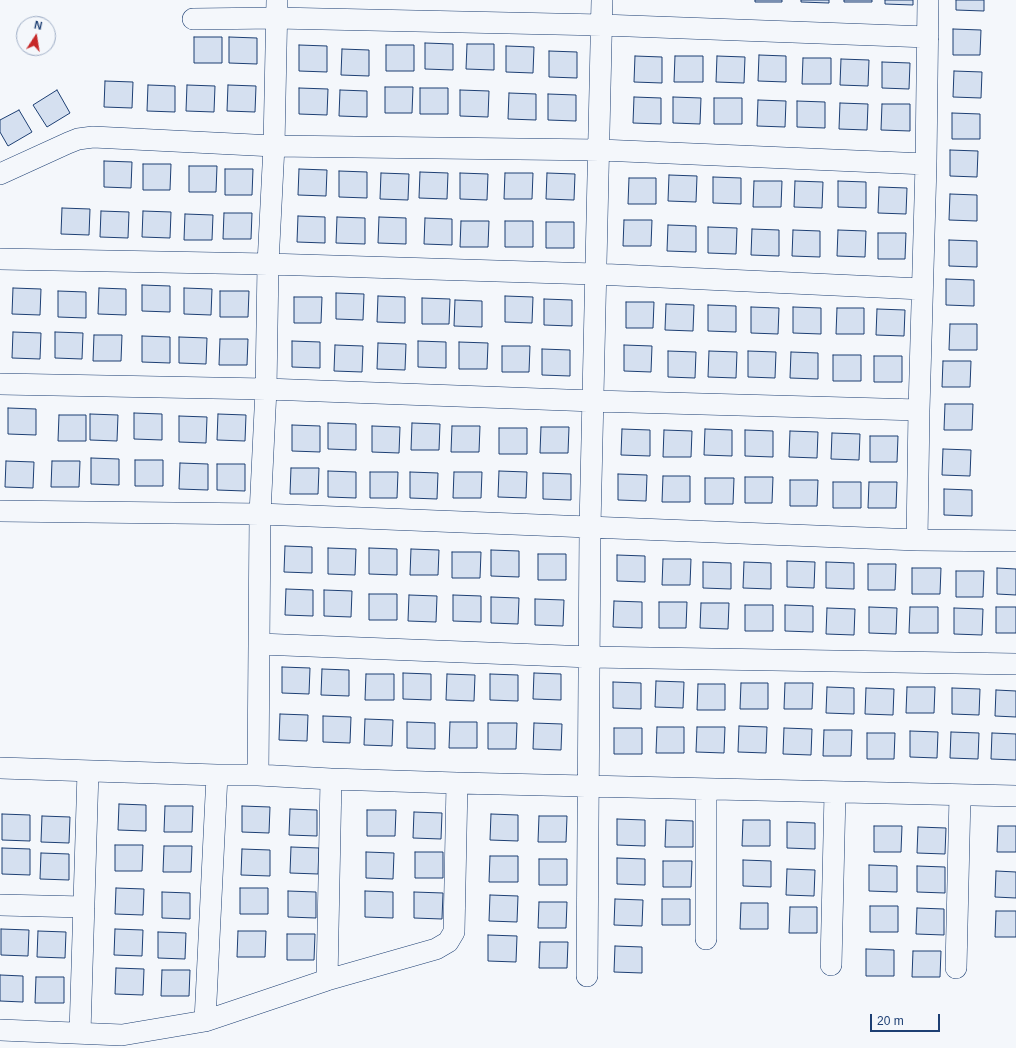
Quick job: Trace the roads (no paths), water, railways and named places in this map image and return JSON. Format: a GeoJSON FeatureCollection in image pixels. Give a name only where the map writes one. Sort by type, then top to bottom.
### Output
{"type":"FeatureCollection","features":[{"type":"Feature","properties":{"kind":"street"},"geometry":{"type":"LineString","coordinates":[[587,976],[587,786],[590,657],[590,527],[594,401],[595,274],[600,150],[602,0]]}},
{"type":"Feature","properties":{"kind":"street"},"geometry":{"type":"LineString","coordinates":[[917,540],[926,164],[928,0]]}},
{"type":"Feature","properties":{"kind":"street"},"geometry":{"type":"LineString","coordinates":[[258,775],[260,514],[266,389],[268,264],[274,146],[276,9]]}},
{"type":"Feature","properties":{"kind":"street"},"geometry":{"type":"LineString","coordinates":[[193,19],[276,9],[602,25],[928,36]]}},
{"type":"Feature","properties":{"kind":"street"},"geometry":{"type":"LineString","coordinates":[[0,174],[68,142],[94,137],[274,146],[600,150],[926,164]]}},
{"type":"Feature","properties":{"kind":"street"},"geometry":{"type":"LineString","coordinates":[[0,259],[268,264],[595,274],[922,289]]}},
{"type":"Feature","properties":{"kind":"street"},"geometry":{"type":"LineString","coordinates":[[0,384],[266,389],[594,401],[919,410]]}},
{"type":"Feature","properties":{"kind":"street"},"geometry":{"type":"LineString","coordinates":[[0,511],[260,514],[917,540],[1016,541]]}},
{"type":"Feature","properties":{"kind":"street"},"geometry":{"type":"LineString","coordinates":[[259,644],[590,657],[1016,664]]}},
{"type":"Feature","properties":{"kind":"street"},"geometry":{"type":"LineString","coordinates":[[0,768],[706,790],[1016,796]]}},
{"type":"Feature","properties":{"kind":"street"},"geometry":{"type":"LineString","coordinates":[[80,1033],[88,771]]}},
{"type":"Feature","properties":{"kind":"street"},"geometry":{"type":"LineString","coordinates":[[205,1020],[217,775]]}},
{"type":"Feature","properties":{"kind":"street"},"geometry":{"type":"LineString","coordinates":[[327,980],[331,779]]}},
{"type":"Feature","properties":{"kind":"street"},"geometry":{"type":"LineString","coordinates":[[2,1036],[80,1033],[122,1041],[205,1020],[327,980],[436,949],[448,942],[454,932],[457,783]]}},
{"type":"Feature","properties":{"kind":"street"},"geometry":{"type":"LineString","coordinates":[[706,790],[706,939]]}},
{"type":"Feature","properties":{"kind":"street"},"geometry":{"type":"LineString","coordinates":[[831,965],[834,793]]}},
{"type":"Feature","properties":{"kind":"street"},"geometry":{"type":"LineString","coordinates":[[956,968],[960,795]]}},
{"type":"Feature","properties":{"kind":"street"},"geometry":{"type":"LineString","coordinates":[[0,906],[84,907]]}}]}
